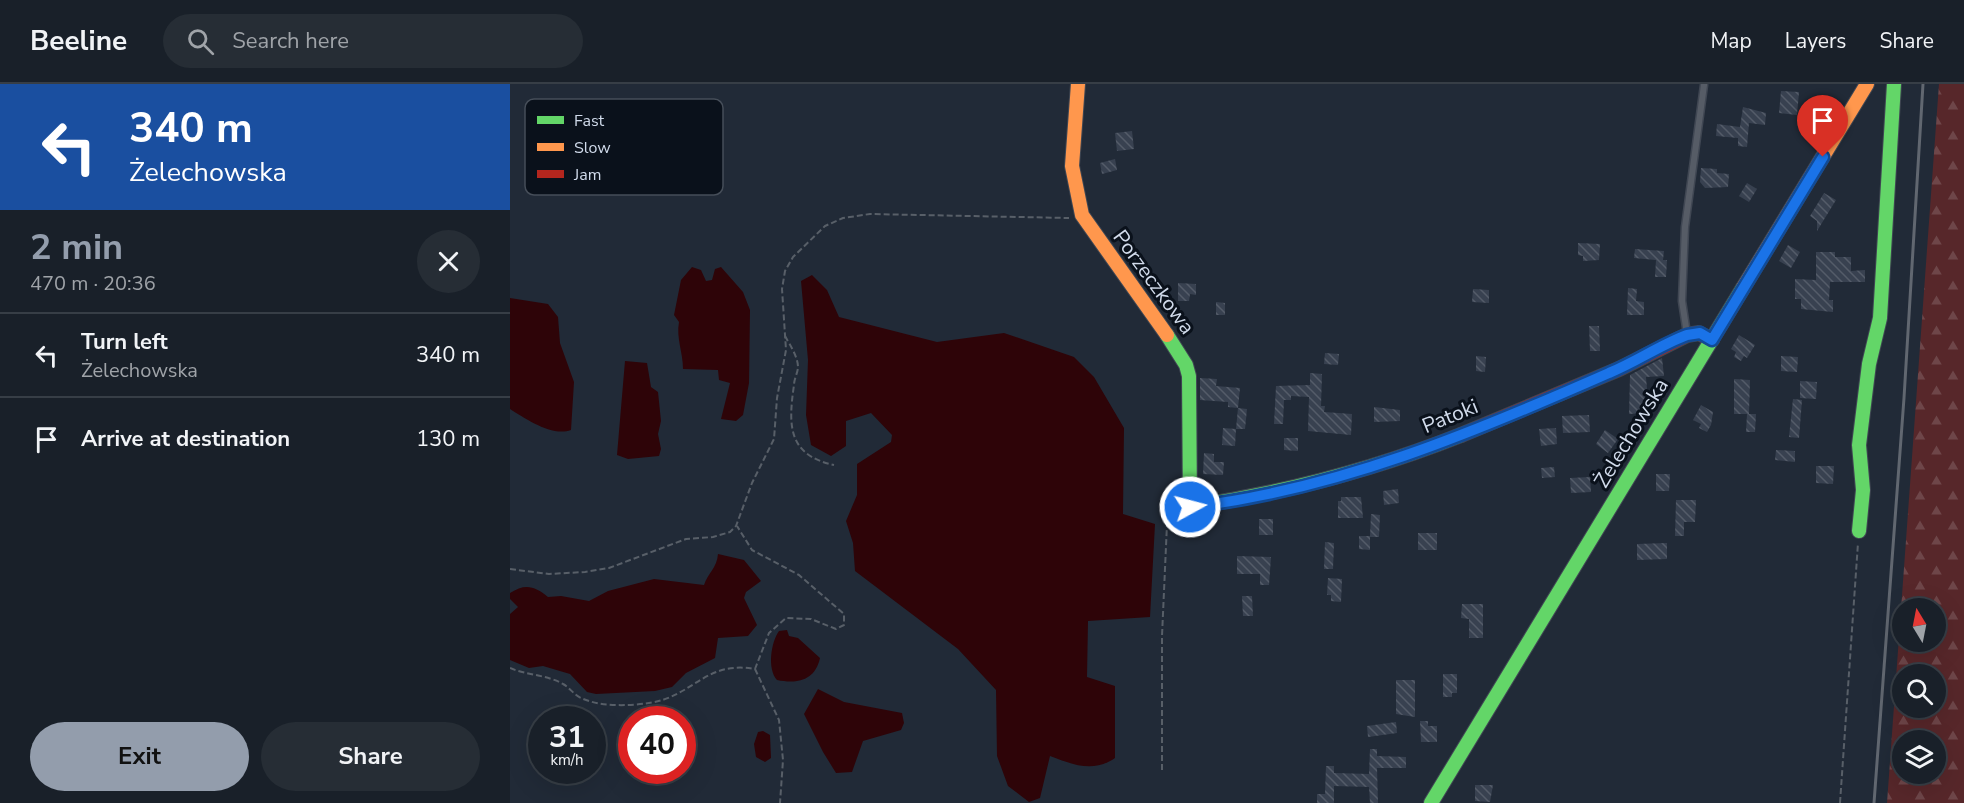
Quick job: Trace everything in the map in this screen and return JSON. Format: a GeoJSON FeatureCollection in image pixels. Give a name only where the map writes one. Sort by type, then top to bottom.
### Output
{"type":"FeatureCollection","features":[{"type":"Feature","properties":{"kind":"street","name":"Porzeczkowa"},"geometry":{"type":"LineString","coordinates":[[1078,84],[1070,163],[1075,197],[1082,215],[1165,332],[1186,365],[1189,376],[1190,507]]}},
{"type":"Feature","properties":{"kind":"street","name":"Żelechowska"},"geometry":{"type":"LineString","coordinates":[[1431,803],[1867,84]]}},
{"type":"Feature","properties":{"kind":"street"},"geometry":{"type":"LineString","coordinates":[[1859,531],[1863,490],[1859,446],[1869,364],[1880,318],[1894,84]]}},
{"type":"Feature","properties":{"kind":"street"},"geometry":{"type":"LineString","coordinates":[[1687,335],[1700,333],[1712,340]]}},
{"type":"Feature","properties":{"kind":"street","name":"Patoki"},"geometry":{"type":"LineString","coordinates":[[1190,507],[1219,504],[1306,485],[1413,453],[1612,372],[1687,335]]}},
{"type":"Feature","properties":{"kind":"lane"},"geometry":{"type":"LineString","coordinates":[[1687,335],[1682,301],[1685,227],[1704,85]]}},
{"type":"Feature","properties":{"kind":"path"},"geometry":{"type":"LineString","coordinates":[[510,569],[549,574],[609,568],[686,539],[723,535],[736,526],[752,483],[774,439],[777,398],[786,350],[782,290],[786,271],[793,257],[825,226],[843,218],[870,214],[1069,218],[1082,215]]}},
{"type":"Feature","properties":{"kind":"path"},"geometry":{"type":"LineString","coordinates":[[784,334],[798,367],[790,409],[792,433],[802,452],[814,460],[834,465]]}},
{"type":"Feature","properties":{"kind":"path"},"geometry":{"type":"LineString","coordinates":[[1162,770],[1162,636],[1167,524],[1175,510],[1190,507]]}},
{"type":"Feature","properties":{"kind":"path"},"geometry":{"type":"LineString","coordinates":[[736,526],[752,550],[800,575],[844,614],[844,625],[836,629],[812,619],[786,618],[769,633],[755,669],[779,720],[783,760],[780,803]]}},
{"type":"Feature","properties":{"kind":"path"},"geometry":{"type":"LineString","coordinates":[[1840,803],[1859,531]]}},
{"type":"Feature","properties":{"kind":"path"},"geometry":{"type":"LineString","coordinates":[[510,668],[562,683],[580,698],[604,704],[650,703],[683,692],[705,676],[736,665],[755,669]]}},
{"type":"Feature","properties":{"kind":"green space"},"geometry":{"type":"Polygon","coordinates":[[[1939,84],[1964,84],[1964,803],[1887,803],[1892,734],[1892,784],[1946,784],[1946,730],[1892,730],[1893,718],[1946,718],[1946,664],[1897,664],[1898,652],[1946,652],[1946,598],[1902,598],[1939,84]]]}},
{"type":"Feature","properties":{"kind":"shaded area"},"geometry":{"type":"Polygon","coordinates":[[[692,267],[701,270],[706,281],[712,280],[715,269],[721,267],[743,292],[750,310],[749,383],[743,415],[736,421],[721,419],[730,383],[719,380],[718,370],[683,369],[678,334],[679,322],[674,315],[681,280],[692,267]]]}},
{"type":"Feature","properties":{"kind":"shaded area"},"geometry":{"type":"Polygon","coordinates":[[[812,275],[827,290],[839,317],[937,342],[1004,333],[1074,357],[1094,377],[1124,428],[1123,514],[1155,524],[1150,617],[1088,621],[1087,677],[1115,686],[1115,758],[1099,765],[1083,766],[1050,756],[1040,798],[1029,802],[1008,786],[997,756],[996,690],[958,649],[855,571],[853,543],[846,521],[857,495],[857,464],[891,442],[892,435],[871,413],[846,421],[846,446],[831,456],[811,445],[806,415],[808,360],[801,281],[812,275]]]}},
{"type":"Feature","properties":{"kind":"shaded area"},"geometry":{"type":"Polygon","coordinates":[[[510,298],[548,304],[558,317],[560,343],[574,382],[571,430],[564,432],[548,429],[510,409],[510,298]]]}},
{"type":"Feature","properties":{"kind":"shaded area"},"geometry":{"type":"Polygon","coordinates":[[[625,361],[647,363],[651,387],[658,392],[661,421],[658,434],[661,449],[659,456],[628,459],[617,455],[625,361]]]}},
{"type":"Feature","properties":{"kind":"shaded area"},"geometry":{"type":"Polygon","coordinates":[[[718,554],[744,560],[761,581],[746,592],[744,598],[757,625],[748,636],[718,638],[715,658],[686,673],[672,687],[655,691],[596,694],[587,692],[570,674],[543,666],[529,668],[510,660],[510,614],[518,607],[510,599],[510,593],[515,590],[530,587],[548,597],[561,596],[589,601],[608,591],[654,579],[704,585],[716,563],[718,554]]]}},
{"type":"Feature","properties":{"kind":"shaded area"},"geometry":{"type":"Polygon","coordinates":[[[787,630],[789,636],[798,638],[820,658],[814,672],[798,681],[777,680],[772,669],[771,655],[776,636],[779,631],[787,630]]]}},
{"type":"Feature","properties":{"kind":"shaded area"},"geometry":{"type":"Polygon","coordinates":[[[818,689],[844,702],[902,713],[904,723],[901,730],[863,741],[852,772],[836,773],[804,714],[818,689]]]}},
{"type":"Feature","properties":{"kind":"shaded area"},"geometry":{"type":"Polygon","coordinates":[[[763,731],[770,735],[771,758],[765,762],[756,757],[754,744],[758,732],[763,731]]]}},
{"type":"Feature","properties":{"kind":"building"},"geometry":{"type":"Polygon","coordinates":[[[1781,91],[1799,92],[1797,115],[1779,113],[1781,91]]]}},
{"type":"Feature","properties":{"kind":"building"},"geometry":{"type":"Polygon","coordinates":[[[1743,107],[1766,113],[1765,125],[1749,123],[1747,147],[1738,146],[1738,138],[1716,136],[1717,124],[1740,127],[1743,107]]]}},
{"type":"Feature","properties":{"kind":"building"},"geometry":{"type":"Polygon","coordinates":[[[1132,131],[1134,149],[1117,151],[1115,133],[1132,131]]]}},
{"type":"Feature","properties":{"kind":"building"},"geometry":{"type":"Polygon","coordinates":[[[1115,159],[1117,170],[1102,174],[1100,163],[1115,159]]]}},
{"type":"Feature","properties":{"kind":"building"},"geometry":{"type":"Polygon","coordinates":[[[1701,168],[1717,169],[1717,173],[1729,174],[1728,187],[1705,188],[1700,182],[1701,168]]]}},
{"type":"Feature","properties":{"kind":"building"},"geometry":{"type":"Polygon","coordinates":[[[1747,183],[1757,189],[1749,202],[1739,196],[1747,183]]]}},
{"type":"Feature","properties":{"kind":"building"},"geometry":{"type":"Polygon","coordinates":[[[1824,193],[1836,200],[1817,231],[1817,221],[1810,216],[1824,193]]]}},
{"type":"Feature","properties":{"kind":"building"},"geometry":{"type":"Polygon","coordinates":[[[1578,243],[1600,244],[1599,260],[1583,261],[1583,256],[1578,255],[1578,243]]]}},
{"type":"Feature","properties":{"kind":"building"},"geometry":{"type":"Polygon","coordinates":[[[1788,245],[1800,252],[1791,268],[1779,261],[1788,245]]]}},
{"type":"Feature","properties":{"kind":"building"},"geometry":{"type":"Polygon","coordinates":[[[1635,249],[1664,251],[1663,260],[1667,260],[1666,277],[1655,277],[1656,260],[1634,258],[1635,249]]]}},
{"type":"Feature","properties":{"kind":"building"},"geometry":{"type":"Polygon","coordinates":[[[1816,252],[1835,252],[1835,257],[1851,257],[1851,271],[1865,270],[1865,282],[1830,282],[1829,300],[1833,300],[1833,312],[1801,309],[1801,299],[1795,299],[1795,279],[1816,280],[1816,252]]]}},
{"type":"Feature","properties":{"kind":"building"},"geometry":{"type":"Polygon","coordinates":[[[1178,283],[1196,284],[1196,295],[1190,294],[1189,301],[1178,301],[1178,283]]]}},
{"type":"Feature","properties":{"kind":"building"},"geometry":{"type":"Polygon","coordinates":[[[1628,288],[1637,289],[1636,301],[1644,302],[1644,315],[1627,315],[1628,288]]]}},
{"type":"Feature","properties":{"kind":"building"},"geometry":{"type":"Polygon","coordinates":[[[1473,289],[1489,290],[1489,303],[1472,302],[1473,289]]]}},
{"type":"Feature","properties":{"kind":"building"},"geometry":{"type":"Polygon","coordinates":[[[1216,302],[1225,303],[1225,315],[1216,315],[1216,302]]]}},
{"type":"Feature","properties":{"kind":"building"},"geometry":{"type":"Polygon","coordinates":[[[1589,326],[1599,326],[1600,351],[1590,351],[1589,326]]]}},
{"type":"Feature","properties":{"kind":"building"},"geometry":{"type":"Polygon","coordinates":[[[1739,335],[1755,345],[1747,358],[1744,356],[1741,361],[1734,357],[1736,352],[1731,349],[1739,335]]]}},
{"type":"Feature","properties":{"kind":"building"},"geometry":{"type":"Polygon","coordinates":[[[1325,353],[1339,354],[1338,365],[1324,364],[1325,353]]]}},
{"type":"Feature","properties":{"kind":"building"},"geometry":{"type":"Polygon","coordinates":[[[1476,356],[1486,357],[1485,372],[1476,371],[1476,356]]]}},
{"type":"Feature","properties":{"kind":"building"},"geometry":{"type":"Polygon","coordinates":[[[1781,356],[1798,357],[1797,372],[1781,371],[1781,356]]]}},
{"type":"Feature","properties":{"kind":"building"},"geometry":{"type":"Polygon","coordinates":[[[1662,358],[1664,376],[1646,377],[1648,401],[1645,413],[1629,414],[1630,375],[1662,358]]]}},
{"type":"Feature","properties":{"kind":"building"},"geometry":{"type":"Polygon","coordinates":[[[1310,373],[1322,374],[1321,406],[1325,406],[1324,412],[1352,414],[1351,435],[1308,431],[1309,397],[1291,396],[1291,400],[1284,400],[1283,424],[1274,424],[1276,386],[1310,385],[1310,373]]]}},
{"type":"Feature","properties":{"kind":"building"},"geometry":{"type":"Polygon","coordinates":[[[1200,378],[1217,379],[1216,386],[1240,388],[1238,408],[1228,407],[1228,402],[1200,400],[1200,378]]]}},
{"type":"Feature","properties":{"kind":"building"},"geometry":{"type":"Polygon","coordinates":[[[1734,379],[1750,380],[1749,414],[1756,414],[1755,432],[1746,432],[1747,414],[1734,414],[1734,379]]]}},
{"type":"Feature","properties":{"kind":"building"},"geometry":{"type":"Polygon","coordinates":[[[1800,381],[1817,382],[1816,399],[1800,398],[1800,381]]]}},
{"type":"Feature","properties":{"kind":"building"},"geometry":{"type":"Polygon","coordinates":[[[1793,399],[1802,400],[1799,438],[1789,437],[1793,399]]]}},
{"type":"Feature","properties":{"kind":"building"},"geometry":{"type":"Polygon","coordinates":[[[1701,405],[1713,412],[1711,425],[1707,432],[1699,428],[1701,424],[1693,420],[1701,405]]]}},
{"type":"Feature","properties":{"kind":"building"},"geometry":{"type":"Polygon","coordinates":[[[1374,407],[1400,410],[1400,421],[1374,422],[1374,407]]]}},
{"type":"Feature","properties":{"kind":"building"},"geometry":{"type":"Polygon","coordinates":[[[1238,408],[1247,409],[1245,429],[1236,429],[1238,408]]]}},
{"type":"Feature","properties":{"kind":"building"},"geometry":{"type":"Polygon","coordinates":[[[1589,415],[1590,432],[1563,433],[1562,416],[1589,415]]]}},
{"type":"Feature","properties":{"kind":"building"},"geometry":{"type":"Polygon","coordinates":[[[1223,428],[1236,429],[1235,446],[1222,445],[1223,428]]]}},
{"type":"Feature","properties":{"kind":"building"},"geometry":{"type":"Polygon","coordinates":[[[1556,428],[1557,444],[1541,446],[1539,429],[1556,428]]]}},
{"type":"Feature","properties":{"kind":"building"},"geometry":{"type":"Polygon","coordinates":[[[1605,430],[1618,439],[1608,453],[1596,444],[1605,430]]]}},
{"type":"Feature","properties":{"kind":"building"},"geometry":{"type":"Polygon","coordinates":[[[1284,438],[1298,438],[1298,451],[1284,450],[1284,438]]]}},
{"type":"Feature","properties":{"kind":"building"},"geometry":{"type":"Polygon","coordinates":[[[1776,450],[1795,451],[1795,462],[1775,460],[1776,450]]]}},
{"type":"Feature","properties":{"kind":"building"},"geometry":{"type":"Polygon","coordinates":[[[1204,453],[1214,454],[1214,462],[1224,462],[1223,475],[1203,474],[1204,453]]]}},
{"type":"Feature","properties":{"kind":"building"},"geometry":{"type":"Polygon","coordinates":[[[1816,466],[1834,466],[1833,484],[1816,483],[1816,466]]]}},
{"type":"Feature","properties":{"kind":"building"},"geometry":{"type":"Polygon","coordinates":[[[1554,467],[1555,477],[1542,478],[1541,468],[1554,467]]]}},
{"type":"Feature","properties":{"kind":"building"},"geometry":{"type":"Polygon","coordinates":[[[1656,474],[1670,474],[1669,491],[1656,491],[1656,474]]]}},
{"type":"Feature","properties":{"kind":"building"},"geometry":{"type":"Polygon","coordinates":[[[1590,477],[1591,492],[1571,493],[1570,478],[1590,477]]]}},
{"type":"Feature","properties":{"kind":"building"},"geometry":{"type":"Polygon","coordinates":[[[1398,489],[1399,503],[1384,505],[1383,491],[1398,489]]]}},
{"type":"Feature","properties":{"kind":"building"},"geometry":{"type":"Polygon","coordinates":[[[1341,497],[1361,497],[1363,518],[1338,518],[1338,501],[1341,501],[1341,497]]]}},
{"type":"Feature","properties":{"kind":"building"},"geometry":{"type":"Polygon","coordinates":[[[1676,500],[1696,500],[1695,522],[1684,522],[1684,536],[1675,536],[1676,500]]]}},
{"type":"Feature","properties":{"kind":"building"},"geometry":{"type":"Polygon","coordinates":[[[1371,514],[1380,515],[1379,537],[1370,537],[1370,550],[1359,549],[1359,536],[1370,536],[1371,514]]]}},
{"type":"Feature","properties":{"kind":"building"},"geometry":{"type":"Polygon","coordinates":[[[1259,519],[1273,519],[1273,535],[1259,535],[1259,519]]]}},
{"type":"Feature","properties":{"kind":"building"},"geometry":{"type":"Polygon","coordinates":[[[1418,533],[1437,533],[1437,550],[1418,550],[1418,533]]]}},
{"type":"Feature","properties":{"kind":"building"},"geometry":{"type":"Polygon","coordinates":[[[1325,542],[1334,543],[1333,569],[1324,569],[1325,542]]]}},
{"type":"Feature","properties":{"kind":"building"},"geometry":{"type":"Polygon","coordinates":[[[1667,543],[1667,559],[1637,560],[1637,544],[1667,543]]]}},
{"type":"Feature","properties":{"kind":"building"},"geometry":{"type":"Polygon","coordinates":[[[1237,556],[1271,557],[1269,585],[1260,585],[1260,574],[1237,574],[1237,556]]]}},
{"type":"Feature","properties":{"kind":"building"},"geometry":{"type":"Polygon","coordinates":[[[1328,578],[1342,579],[1341,602],[1331,601],[1331,595],[1327,595],[1328,578]]]}},
{"type":"Feature","properties":{"kind":"building"},"geometry":{"type":"Polygon","coordinates":[[[1242,596],[1252,596],[1253,616],[1243,616],[1242,596]]]}},
{"type":"Feature","properties":{"kind":"building"},"geometry":{"type":"Polygon","coordinates":[[[1462,604],[1483,604],[1483,638],[1469,638],[1469,619],[1461,618],[1462,604]]]}},
{"type":"Feature","properties":{"kind":"building"},"geometry":{"type":"Polygon","coordinates":[[[1443,674],[1457,674],[1457,693],[1452,693],[1452,697],[1443,697],[1443,674]]]}},
{"type":"Feature","properties":{"kind":"building"},"geometry":{"type":"Polygon","coordinates":[[[1396,680],[1415,680],[1415,717],[1396,714],[1396,680]]]}},
{"type":"Feature","properties":{"kind":"building"},"geometry":{"type":"Polygon","coordinates":[[[1420,721],[1428,721],[1428,726],[1437,726],[1437,742],[1421,742],[1420,721]]]}},
{"type":"Feature","properties":{"kind":"building"},"geometry":{"type":"Polygon","coordinates":[[[1396,722],[1397,733],[1368,737],[1367,726],[1396,722]]]}},
{"type":"Feature","properties":{"kind":"building"},"geometry":{"type":"Polygon","coordinates":[[[1370,749],[1377,749],[1377,756],[1406,757],[1406,768],[1377,768],[1378,803],[1370,803],[1369,787],[1334,786],[1334,803],[1317,803],[1317,794],[1325,794],[1326,766],[1334,766],[1334,773],[1369,774],[1370,749]]]}},
{"type":"Feature","properties":{"kind":"building"},"geometry":{"type":"Polygon","coordinates":[[[1475,785],[1493,785],[1490,802],[1475,801],[1475,785]]]}},
{"type":"Feature","properties":{"kind":"railway"},"geometry":{"type":"LineString","coordinates":[[1874,803],[1904,398],[1923,84]]}},
{"type":"Feature","properties":{"kind":"traffic: fast"},"geometry":{"type":"LineString","coordinates":[[1859,531],[1863,490],[1859,445],[1869,364],[1880,318],[1894,84]]}},
{"type":"Feature","properties":{"kind":"traffic: fast"},"geometry":{"type":"LineString","coordinates":[[1431,803],[1743,288]]}},
{"type":"Feature","properties":{"kind":"traffic: fast"},"geometry":{"type":"LineString","coordinates":[[1167,335],[1186,365],[1189,376],[1190,507],[1259,495],[1327,479],[1395,459],[1461,435]]}},
{"type":"Feature","properties":{"kind":"traffic: slow"},"geometry":{"type":"LineString","coordinates":[[1078,84],[1072,166],[1082,215],[1167,335]]}},
{"type":"Feature","properties":{"kind":"traffic: slow"},"geometry":{"type":"LineString","coordinates":[[1743,288],[1867,84]]}},
{"type":"Feature","properties":{"kind":"traffic: jam"},"geometry":{"type":"LineString","coordinates":[[1461,435],[1619,369],[1687,335],[1699,333],[1712,340]]}},
{"type":"Feature","properties":{"kind":"route"},"geometry":{"type":"LineString","coordinates":[[1190,507],[1219,504],[1355,472],[1413,453],[1570,390],[1612,372],[1676,339],[1700,333],[1712,340],[1823,157]]}}]}
